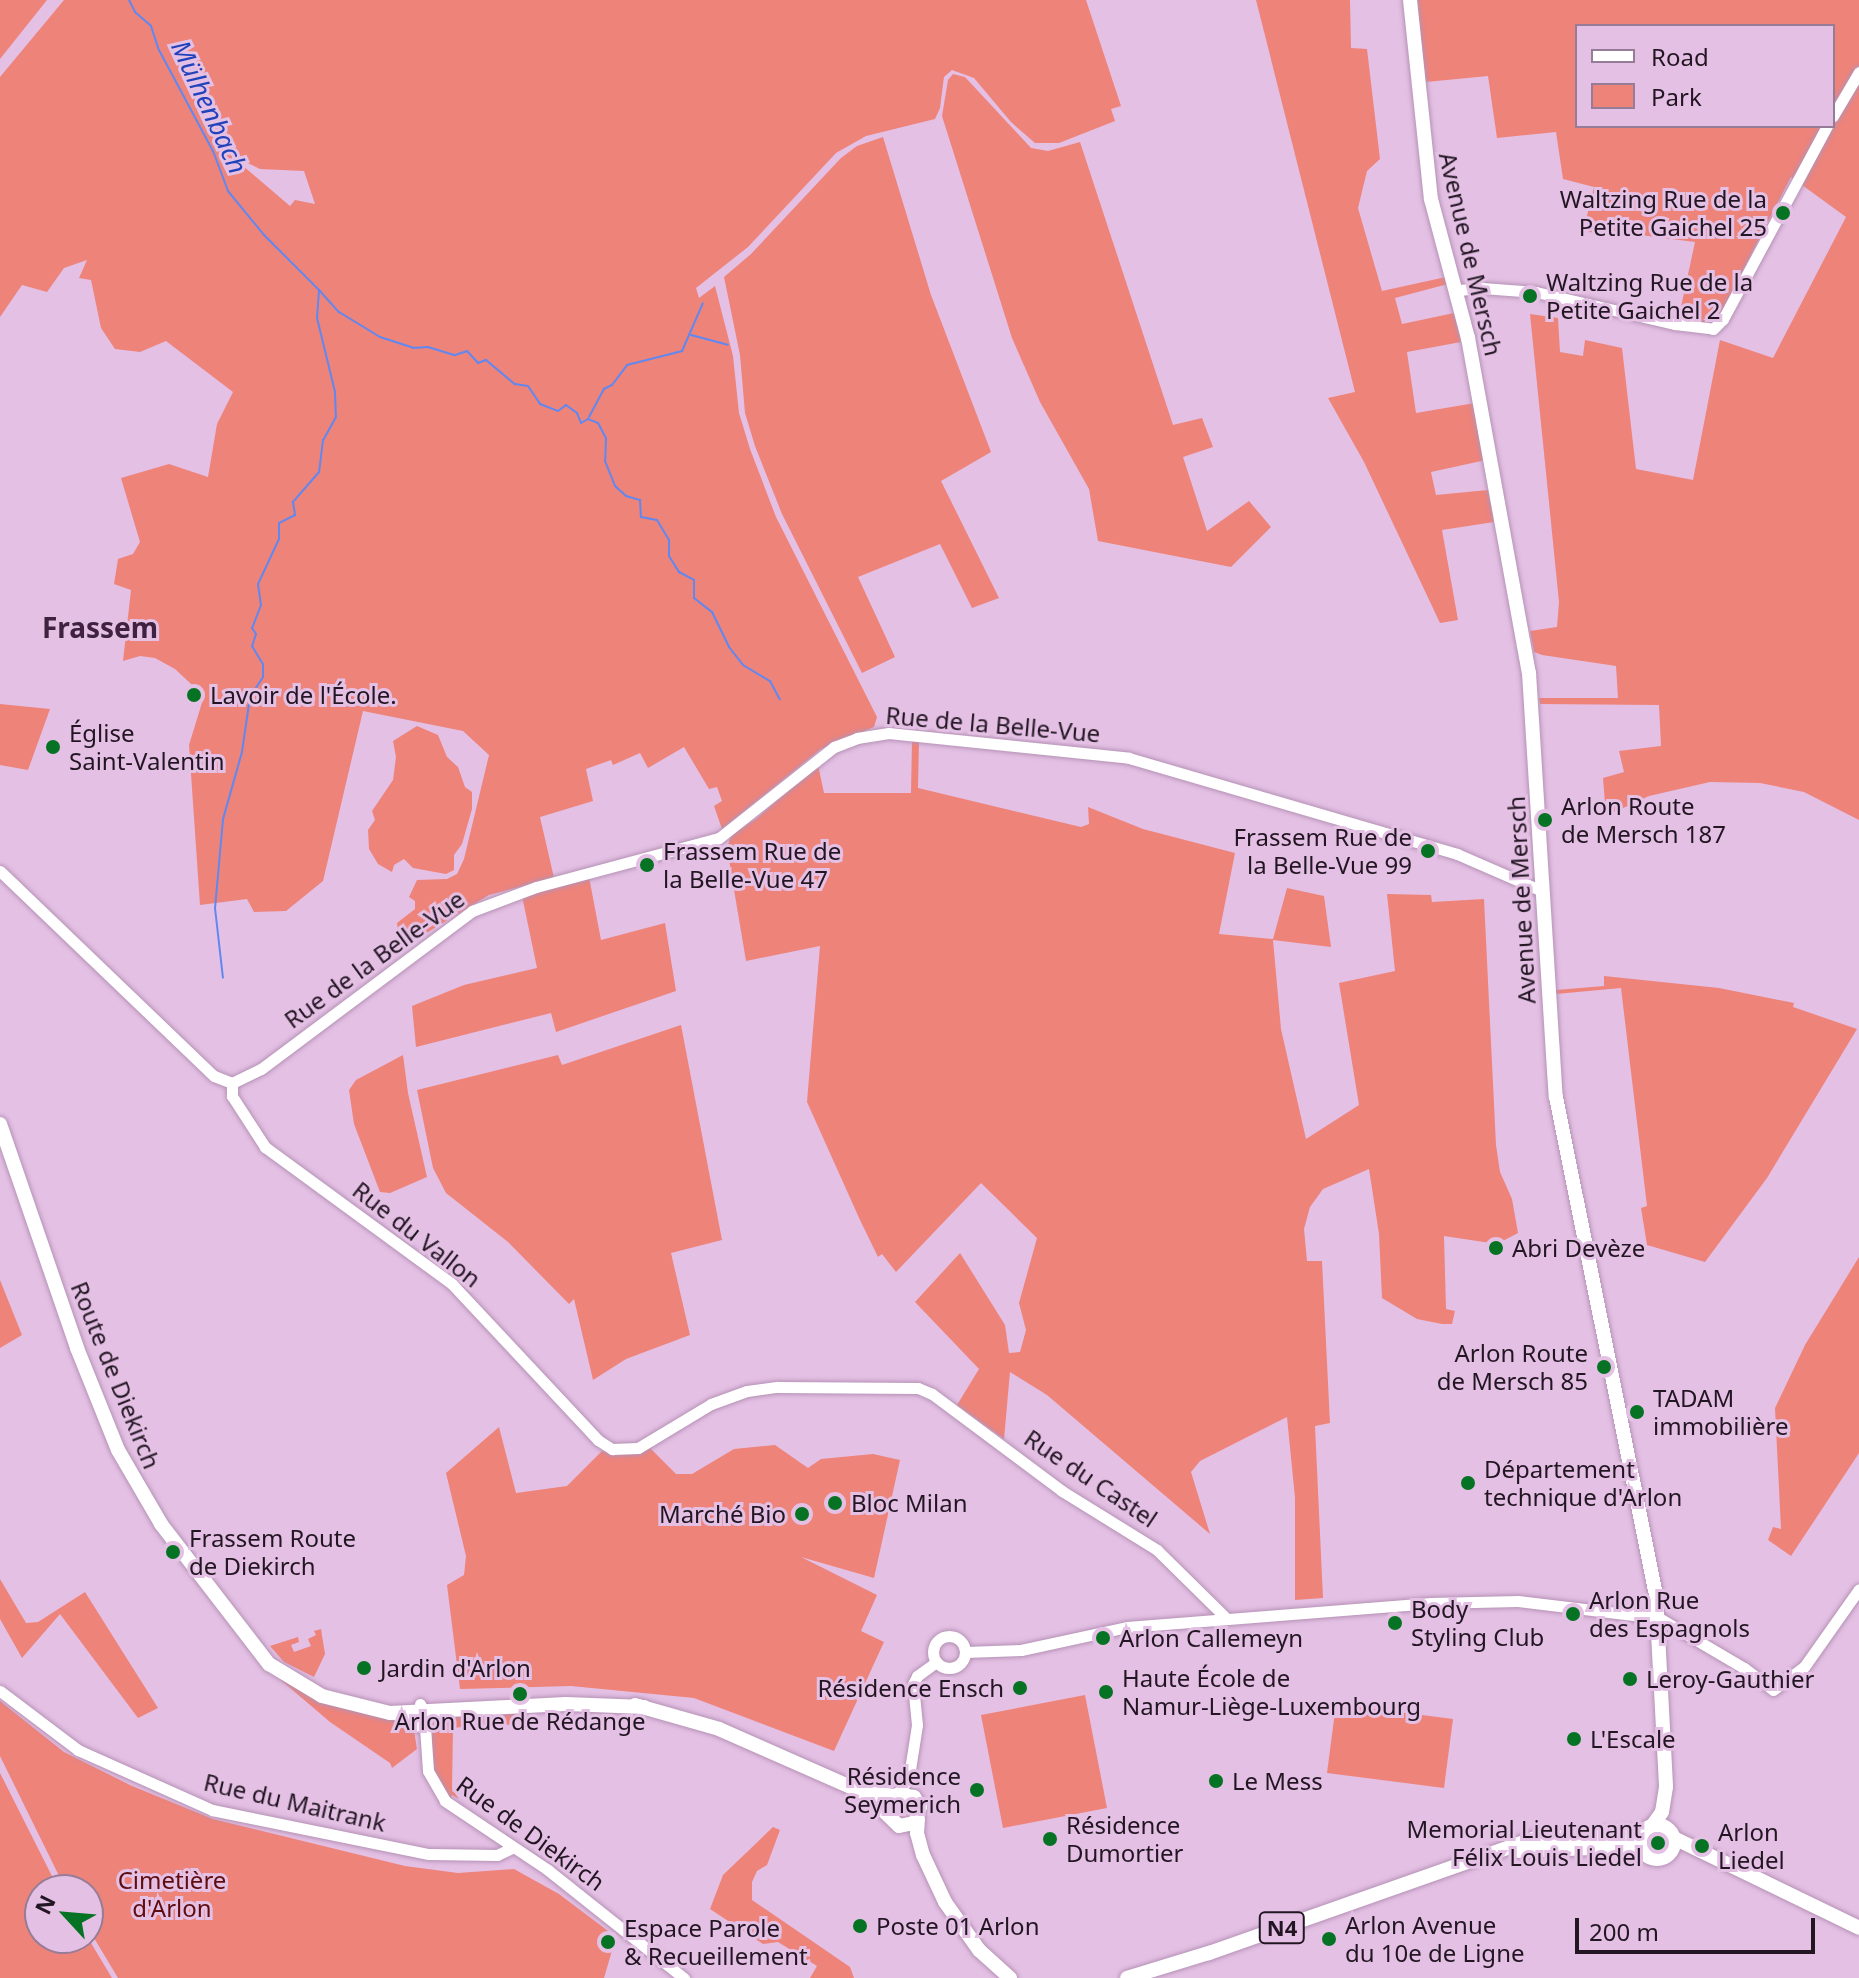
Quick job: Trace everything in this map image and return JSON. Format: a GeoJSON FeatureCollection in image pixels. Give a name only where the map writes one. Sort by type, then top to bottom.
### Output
{"type":"FeatureCollection","features":[{"type":"Feature","properties":{"kind":"main road","name":"Avenue de Mersch"},"geometry":{"type":"LineString","coordinates":[[1410,0],[1431,199],[1458,290],[1529,673],[1556,1097],[1644,1520],[1659,1618],[1665,1799],[1672,1834]]}},
{"type":"Feature","properties":{"kind":"main road","name":"Route de Diekirch"},"geometry":{"type":"LineString","coordinates":[[0,1124],[77,1348],[118,1450],[161,1524],[234,1619]]}},
{"type":"Feature","properties":{"kind":"main road"},"geometry":{"type":"LineString","coordinates":[[234,1619],[263,1658],[298,1684],[351,1706],[420,1718],[585,1698],[644,1707],[719,1729],[862,1792],[887,1813],[923,1855]]}},
{"type":"Feature","properties":{"kind":"main road"},"geometry":{"type":"LineString","coordinates":[[234,1619],[275,1658],[318,1685],[351,1697],[385,1704],[420,1718],[443,1712],[566,1704],[644,1707]]}},
{"type":"Feature","properties":{"kind":"main road"},"geometry":{"type":"LineString","coordinates":[[862,1792],[903,1795],[920,1807],[917,1833],[923,1855],[945,1902],[998,1972],[1010,1978]]}},
{"type":"Feature","properties":{"kind":"main road"},"geometry":{"type":"LineString","coordinates":[[887,1813],[889,1803],[903,1795]]}},
{"type":"Feature","properties":{"kind":"main road","name":"Avenue de Mersch"},"geometry":{"type":"LineString","coordinates":[[1646,1834],[1665,1799]]}},
{"type":"Feature","properties":{"kind":"main road"},"geometry":{"type":"LineString","coordinates":[[899,1826],[910,1826],[918,1819]]}},
{"type":"Feature","properties":{"kind":"main road","name":"N4"},"geometry":{"type":"LineString","coordinates":[[1646,1834],[1652,1858],[1692,1856],[1752,1882],[1761,1882]]}},
{"type":"Feature","properties":{"kind":"main road","name":"N4"},"geometry":{"type":"LineString","coordinates":[[1127,1978],[1209,1953],[1495,1853],[1576,1846],[1646,1834],[1672,1834],[1761,1882],[1859,1928]]}},
{"type":"Feature","properties":{"kind":"main road"},"geometry":{"type":"LineString","coordinates":[[1668,1855],[1672,1834]]}},
{"type":"Feature","properties":{"kind":"main road","name":"N4"},"geometry":{"type":"LineString","coordinates":[[1148,1978],[1209,1953]]}},
{"type":"Feature","properties":{"kind":"street"},"geometry":{"type":"LineString","coordinates":[[1835,113],[1859,72]]}},
{"type":"Feature","properties":{"kind":"street"},"geometry":{"type":"LineString","coordinates":[[1458,290],[1482,288],[1536,292],[1687,327],[1713,329],[1723,319],[1826,128]]}},
{"type":"Feature","properties":{"kind":"street","name":"Rue de la Belle-Vue"},"geometry":{"type":"LineString","coordinates":[[232,1083],[261,1069],[472,911],[536,887],[719,838],[834,747],[857,738],[889,733],[1129,758],[1411,839],[1498,870],[1542,891]]}},
{"type":"Feature","properties":{"kind":"street"},"geometry":{"type":"LineString","coordinates":[[0,871],[214,1076],[232,1083]]}},
{"type":"Feature","properties":{"kind":"street","name":"Rue du Vallon"},"geometry":{"type":"LineString","coordinates":[[232,1083],[232,1096],[265,1147],[452,1284],[598,1440],[612,1449],[638,1448],[711,1404],[747,1391],[789,1387],[918,1388]]}},
{"type":"Feature","properties":{"kind":"street","name":"Rue du Castel"},"geometry":{"type":"LineString","coordinates":[[918,1388],[932,1394],[1062,1491],[1157,1550],[1227,1619]]}},
{"type":"Feature","properties":{"kind":"street"},"geometry":{"type":"LineString","coordinates":[[965,1652],[1021,1650],[1127,1627],[1431,1603],[1518,1601],[1659,1618],[1744,1668],[1773,1690],[1804,1667],[1859,1589]]}},
{"type":"Feature","properties":{"kind":"street"},"geometry":{"type":"LineString","coordinates":[[942,1636],[961,1640],[965,1652],[961,1663],[952,1668],[940,1667],[936,1662],[934,1645],[942,1636]]}},
{"type":"Feature","properties":{"kind":"street"},"geometry":{"type":"LineString","coordinates":[[903,1795],[918,1716],[913,1684],[917,1676],[936,1662]]}},
{"type":"Feature","properties":{"kind":"street","name":"Rue du Maitrank"},"geometry":{"type":"LineString","coordinates":[[0,1691],[64,1743],[212,1810],[429,1854],[497,1855],[512,1848]]}},
{"type":"Feature","properties":{"kind":"street","name":"Rue de Diekirch"},"geometry":{"type":"LineString","coordinates":[[420,1718],[428,1771],[445,1801],[548,1870],[684,1978]]}},
{"type":"Feature","properties":{"kind":"green space"},"geometry":{"type":"Polygon","coordinates":[[[0,0],[47,0],[0,59],[0,0]]]}},
{"type":"Feature","properties":{"kind":"green space"},"geometry":{"type":"Polygon","coordinates":[[[64,0],[1086,0],[1121,106],[1111,109],[1115,121],[1059,143],[1035,143],[1011,122],[974,78],[952,70],[944,77],[940,108],[935,119],[866,136],[836,153],[748,247],[696,288],[699,298],[715,286],[733,356],[739,413],[750,449],[776,517],[877,717],[874,727],[821,749],[722,829],[714,806],[722,801],[717,787],[709,789],[684,747],[648,768],[640,753],[613,765],[611,760],[586,769],[593,801],[540,817],[554,878],[489,895],[400,949],[397,923],[415,909],[415,901],[409,897],[417,880],[447,879],[457,874],[464,859],[489,755],[463,731],[363,711],[323,881],[286,911],[254,912],[247,899],[200,905],[189,745],[204,696],[175,669],[155,658],[140,656],[123,661],[131,590],[114,584],[118,559],[133,554],[140,542],[121,478],[169,464],[208,477],[217,424],[233,392],[166,341],[140,352],[115,349],[101,328],[91,280],[79,278],[87,260],[64,268],[47,292],[22,285],[0,317],[0,77],[64,0]],[[229,154],[290,206],[295,200],[315,204],[304,171],[260,169],[229,154]]]}},
{"type":"Feature","properties":{"kind":"green space"},"geometry":{"type":"Polygon","coordinates":[[[1256,0],[1350,0],[1351,48],[1367,49],[1380,159],[1367,171],[1358,208],[1382,291],[1446,277],[1448,284],[1395,298],[1402,324],[1454,313],[1461,342],[1407,352],[1416,413],[1475,403],[1486,460],[1431,472],[1436,495],[1488,490],[1494,522],[1442,530],[1458,620],[1440,623],[1364,462],[1328,398],[1355,392],[1256,0]]]}},
{"type":"Feature","properties":{"kind":"green space"},"geometry":{"type":"Polygon","coordinates":[[[1410,0],[1859,0],[1859,820],[1804,792],[1760,783],[1710,782],[1649,796],[1606,816],[1603,778],[1624,772],[1619,751],[1661,746],[1659,705],[1540,704],[1539,698],[1618,698],[1616,666],[1534,652],[1530,631],[1557,627],[1559,602],[1530,314],[1558,318],[1560,352],[1583,356],[1585,340],[1622,348],[1636,469],[1693,480],[1720,340],[1773,358],[1846,217],[1791,177],[1722,311],[1701,325],[1678,321],[1695,242],[1625,233],[1583,232],[1594,187],[1563,179],[1556,132],[1497,138],[1488,76],[1426,82],[1428,106],[1420,107],[1410,0]]]}},
{"type":"Feature","properties":{"kind":"green space"},"geometry":{"type":"Polygon","coordinates":[[[953,74],[965,77],[1031,148],[1048,151],[1080,142],[1173,425],[1202,418],[1213,447],[1183,457],[1207,531],[1249,501],[1271,527],[1231,567],[1098,541],[1089,489],[1040,402],[1012,338],[942,116],[948,80],[953,74]]]}},
{"type":"Feature","properties":{"kind":"green space"},"geometry":{"type":"Polygon","coordinates":[[[883,137],[931,295],[991,452],[941,481],[999,598],[972,608],[940,544],[858,577],[895,657],[862,673],[782,514],[755,446],[745,413],[740,355],[724,277],[751,254],[841,158],[857,146],[883,137]]]}},
{"type":"Feature","properties":{"kind":"green space"},"geometry":{"type":"Polygon","coordinates":[[[0,704],[50,709],[28,770],[0,765],[0,704]]]}},
{"type":"Feature","properties":{"kind":"green space"},"geometry":{"type":"Polygon","coordinates":[[[417,726],[438,735],[447,757],[458,767],[465,787],[472,792],[472,809],[462,844],[454,855],[454,870],[446,874],[413,868],[404,859],[394,865],[392,872],[378,864],[369,849],[368,830],[375,820],[372,811],[393,780],[396,757],[393,741],[417,726]]]}},
{"type":"Feature","properties":{"kind":"green space"},"geometry":{"type":"Polygon","coordinates":[[[912,740],[919,740],[918,788],[1081,827],[1089,824],[1088,807],[1143,829],[1235,853],[1219,934],[1273,939],[1287,888],[1324,896],[1331,947],[1273,940],[1281,1029],[1306,1139],[1359,1105],[1339,983],[1395,971],[1387,894],[1431,895],[1432,902],[1484,899],[1496,1145],[1500,1172],[1512,1199],[1518,1233],[1497,1244],[1444,1236],[1446,1309],[1455,1311],[1452,1324],[1442,1324],[1417,1319],[1382,1298],[1379,1234],[1369,1169],[1323,1189],[1310,1207],[1304,1229],[1307,1261],[1322,1261],[1330,1423],[1315,1426],[1323,1598],[1295,1600],[1295,1498],[1287,1417],[1200,1461],[1191,1472],[1210,1534],[1047,1395],[1010,1372],[1004,1439],[957,1405],[979,1369],[915,1302],[960,1253],[1005,1325],[1009,1353],[1020,1352],[1026,1330],[1019,1303],[1037,1238],[981,1183],[896,1272],[882,1254],[878,1257],[860,1220],[807,1102],[820,946],[746,961],[727,848],[731,835],[756,819],[818,765],[824,793],[911,793],[912,740]]]}},
{"type":"Feature","properties":{"kind":"green space"},"geometry":{"type":"Polygon","coordinates":[[[589,877],[601,940],[665,923],[676,991],[556,1032],[551,1013],[416,1047],[412,1006],[464,985],[537,968],[522,896],[589,877]]]}},
{"type":"Feature","properties":{"kind":"green space"},"geometry":{"type":"Polygon","coordinates":[[[1604,976],[1719,988],[1794,1003],[1793,1007],[1857,1029],[1767,1178],[1705,1262],[1647,1245],[1641,1208],[1647,1206],[1621,988],[1556,994],[1556,990],[1604,986],[1604,976]]]}},
{"type":"Feature","properties":{"kind":"green space"},"geometry":{"type":"Polygon","coordinates":[[[681,1025],[722,1240],[671,1253],[690,1335],[626,1359],[593,1380],[574,1299],[569,1304],[508,1242],[446,1193],[433,1168],[417,1090],[558,1055],[562,1065],[681,1025]]]}},
{"type":"Feature","properties":{"kind":"green space"},"geometry":{"type":"Polygon","coordinates":[[[403,1055],[408,1093],[427,1177],[390,1193],[380,1192],[354,1124],[349,1090],[356,1080],[403,1055]]]}},
{"type":"Feature","properties":{"kind":"green space"},"geometry":{"type":"Polygon","coordinates":[[[1859,1257],[1859,1453],[1791,1556],[1768,1540],[1773,1527],[1781,1529],[1775,1408],[1805,1345],[1859,1257]]]}},
{"type":"Feature","properties":{"kind":"green space"},"geometry":{"type":"Polygon","coordinates":[[[0,1280],[22,1335],[0,1348],[0,1280]]]}},
{"type":"Feature","properties":{"kind":"green space"},"geometry":{"type":"Polygon","coordinates":[[[499,1427],[516,1493],[567,1486],[602,1451],[619,1455],[647,1445],[676,1474],[692,1474],[734,1449],[775,1445],[808,1468],[821,1459],[873,1454],[900,1460],[874,1578],[801,1557],[877,1595],[861,1631],[884,1642],[834,1751],[694,1698],[571,1686],[460,1689],[447,1585],[464,1575],[466,1556],[446,1473],[499,1427]]]}},
{"type":"Feature","properties":{"kind":"green space"},"geometry":{"type":"Polygon","coordinates":[[[0,1579],[26,1623],[38,1622],[85,1592],[158,1708],[138,1718],[60,1614],[22,1658],[0,1619],[0,1579]]]}},
{"type":"Feature","properties":{"kind":"green space"},"geometry":{"type":"Polygon","coordinates":[[[321,1629],[325,1654],[314,1677],[284,1662],[270,1646],[298,1637],[299,1642],[291,1645],[294,1652],[311,1646],[308,1639],[316,1635],[314,1631],[321,1629]]]}},
{"type":"Feature","properties":{"kind":"green space"},"geometry":{"type":"Polygon","coordinates":[[[275,1675],[389,1715],[414,1730],[417,1749],[392,1768],[390,1763],[330,1722],[275,1675]]]}},
{"type":"Feature","properties":{"kind":"green space"},"geometry":{"type":"Polygon","coordinates":[[[1085,1695],[1107,1808],[1003,1828],[981,1715],[1085,1695]]]}},
{"type":"Feature","properties":{"kind":"green space","name":"Cimetière d'Arlon"},"geometry":{"type":"Polygon","coordinates":[[[0,1701],[64,1752],[132,1786],[213,1819],[405,1866],[458,1873],[514,1869],[559,1894],[616,1937],[604,1978],[118,1978],[104,1954],[104,1874],[58,1874],[0,1756],[0,1701]]]}},
{"type":"Feature","properties":{"kind":"green space"},"geometry":{"type":"Polygon","coordinates":[[[1336,1704],[1453,1719],[1444,1788],[1327,1773],[1336,1704]]]}},
{"type":"Feature","properties":{"kind":"green space"},"geometry":{"type":"Polygon","coordinates":[[[521,1710],[516,1726],[497,1723],[453,1728],[452,1789],[459,1799],[452,1795],[450,1799],[439,1786],[431,1762],[430,1728],[434,1722],[442,1716],[521,1710]]]}},
{"type":"Feature","properties":{"kind":"green space"},"geometry":{"type":"Polygon","coordinates":[[[0,1773],[51,1874],[24,1874],[24,1954],[98,1954],[112,1978],[0,1978],[0,1773]]]}},
{"type":"Feature","properties":{"kind":"green space"},"geometry":{"type":"Polygon","coordinates":[[[773,1827],[780,1830],[767,1865],[757,1871],[752,1882],[752,1900],[850,1967],[854,1978],[810,1978],[817,1966],[778,1942],[763,1944],[710,1909],[723,1875],[773,1827]]]}},
{"type":"Feature","properties":{"kind":"waterway","name":"Mülhenbach"},"geometry":{"type":"LineString","coordinates":[[129,0],[135,12],[151,26],[159,50],[213,151],[228,191],[264,235],[319,290],[317,318],[335,392],[336,417],[323,440],[319,472],[293,502],[295,515],[279,523],[279,539],[258,584],[261,605],[252,628],[256,634],[252,646],[263,664],[263,677],[250,697],[242,752],[223,819],[215,908],[223,978]]}},
{"type":"Feature","properties":{"kind":"waterway"},"geometry":{"type":"LineString","coordinates":[[319,290],[339,312],[380,337],[413,348],[428,347],[455,355],[467,351],[478,363],[486,360],[515,384],[528,386],[540,404],[558,411],[566,405],[577,413],[581,423],[588,419],[598,423],[606,438],[605,461],[615,486],[626,496],[640,500],[641,517],[657,520],[669,540],[669,556],[679,572],[694,580],[694,598],[712,612],[729,647],[743,665],[770,681],[780,700]]}},
{"type":"Feature","properties":{"kind":"waterway"},"geometry":{"type":"LineString","coordinates":[[589,417],[604,389],[612,385],[627,365],[682,351],[703,303]]}},
{"type":"Feature","properties":{"kind":"waterway"},"geometry":{"type":"LineString","coordinates":[[691,335],[728,345]]}},
{"type":"Feature","properties":{"kind":"place","name":"Waltzing Rue de la Petite Gaichel 25"},"geometry":{"type":"Point","coordinates":[1783,213]}},
{"type":"Feature","properties":{"kind":"place","name":"Waltzing Rue de la Petite Gaichel 2"},"geometry":{"type":"Point","coordinates":[1530,296]}},
{"type":"Feature","properties":{"kind":"place","name":"Lavoir de l'École."},"geometry":{"type":"Point","coordinates":[194,695]}},
{"type":"Feature","properties":{"kind":"place","name":"Église Saint-Valentin"},"geometry":{"type":"Point","coordinates":[53,747]}},
{"type":"Feature","properties":{"kind":"place","name":"Arlon Route de Mersch 187"},"geometry":{"type":"Point","coordinates":[1545,820]}},
{"type":"Feature","properties":{"kind":"place","name":"Frassem Rue de la Belle-Vue 99"},"geometry":{"type":"Point","coordinates":[1428,851]}},
{"type":"Feature","properties":{"kind":"place","name":"Frassem Rue de la Belle-Vue 47"},"geometry":{"type":"Point","coordinates":[647,865]}},
{"type":"Feature","properties":{"kind":"place","name":"Abri Devèze"},"geometry":{"type":"Point","coordinates":[1496,1248]}},
{"type":"Feature","properties":{"kind":"place","name":"Arlon Route de Mersch 85"},"geometry":{"type":"Point","coordinates":[1604,1367]}},
{"type":"Feature","properties":{"kind":"place","name":"TADAM immobilière"},"geometry":{"type":"Point","coordinates":[1637,1412]}},
{"type":"Feature","properties":{"kind":"place","name":"Département technique d'Arlon"},"geometry":{"type":"Point","coordinates":[1468,1483]}},
{"type":"Feature","properties":{"kind":"place","name":"Bloc Milan"},"geometry":{"type":"Point","coordinates":[835,1503]}},
{"type":"Feature","properties":{"kind":"place","name":"Marché Bio"},"geometry":{"type":"Point","coordinates":[802,1514]}},
{"type":"Feature","properties":{"kind":"place","name":"Frassem Route de Diekirch"},"geometry":{"type":"Point","coordinates":[173,1552]}},
{"type":"Feature","properties":{"kind":"place","name":"Arlon Rue des Espagnols"},"geometry":{"type":"Point","coordinates":[1573,1614]}},
{"type":"Feature","properties":{"kind":"place","name":"Body Styling Club"},"geometry":{"type":"Point","coordinates":[1395,1623]}},
{"type":"Feature","properties":{"kind":"place","name":"Arlon Callemeyn"},"geometry":{"type":"Point","coordinates":[1103,1638]}},
{"type":"Feature","properties":{"kind":"place","name":"Jardin d'Arlon"},"geometry":{"type":"Point","coordinates":[364,1668]}},
{"type":"Feature","properties":{"kind":"place","name":"Leroy-Gauthier"},"geometry":{"type":"Point","coordinates":[1630,1679]}},
{"type":"Feature","properties":{"kind":"place","name":"Résidence Ensch"},"geometry":{"type":"Point","coordinates":[1020,1688]}},
{"type":"Feature","properties":{"kind":"place","name":"Haute École de Namur-Liège-Luxembourg"},"geometry":{"type":"Point","coordinates":[1106,1692]}},
{"type":"Feature","properties":{"kind":"place","name":"Arlon Rue de Rédange"},"geometry":{"type":"Point","coordinates":[520,1694]}},
{"type":"Feature","properties":{"kind":"place","name":"L'Escale"},"geometry":{"type":"Point","coordinates":[1574,1739]}},
{"type":"Feature","properties":{"kind":"place","name":"Le Mess"},"geometry":{"type":"Point","coordinates":[1216,1781]}},
{"type":"Feature","properties":{"kind":"place","name":"Résidence Seymerich"},"geometry":{"type":"Point","coordinates":[977,1790]}},
{"type":"Feature","properties":{"kind":"place","name":"Résidence Dumortier"},"geometry":{"type":"Point","coordinates":[1050,1839]}},
{"type":"Feature","properties":{"kind":"place","name":"Memorial Lieutenant Félix Louis Liedel"},"geometry":{"type":"Point","coordinates":[1658,1843]}},
{"type":"Feature","properties":{"kind":"place","name":"Arlon Liedel"},"geometry":{"type":"Point","coordinates":[1702,1846]}},
{"type":"Feature","properties":{"kind":"place","name":"Poste 01 Arlon"},"geometry":{"type":"Point","coordinates":[860,1926]}},
{"type":"Feature","properties":{"kind":"place","name":"Arlon Avenue du 10e de Ligne"},"geometry":{"type":"Point","coordinates":[1329,1939]}},
{"type":"Feature","properties":{"kind":"place","name":"Espace Parole & Recueillement"},"geometry":{"type":"Point","coordinates":[608,1942]}},
{"type":"Feature","properties":{"kind":"district","name":"Frassem"},"geometry":{"type":"Point","coordinates":[100,627]}}]}
